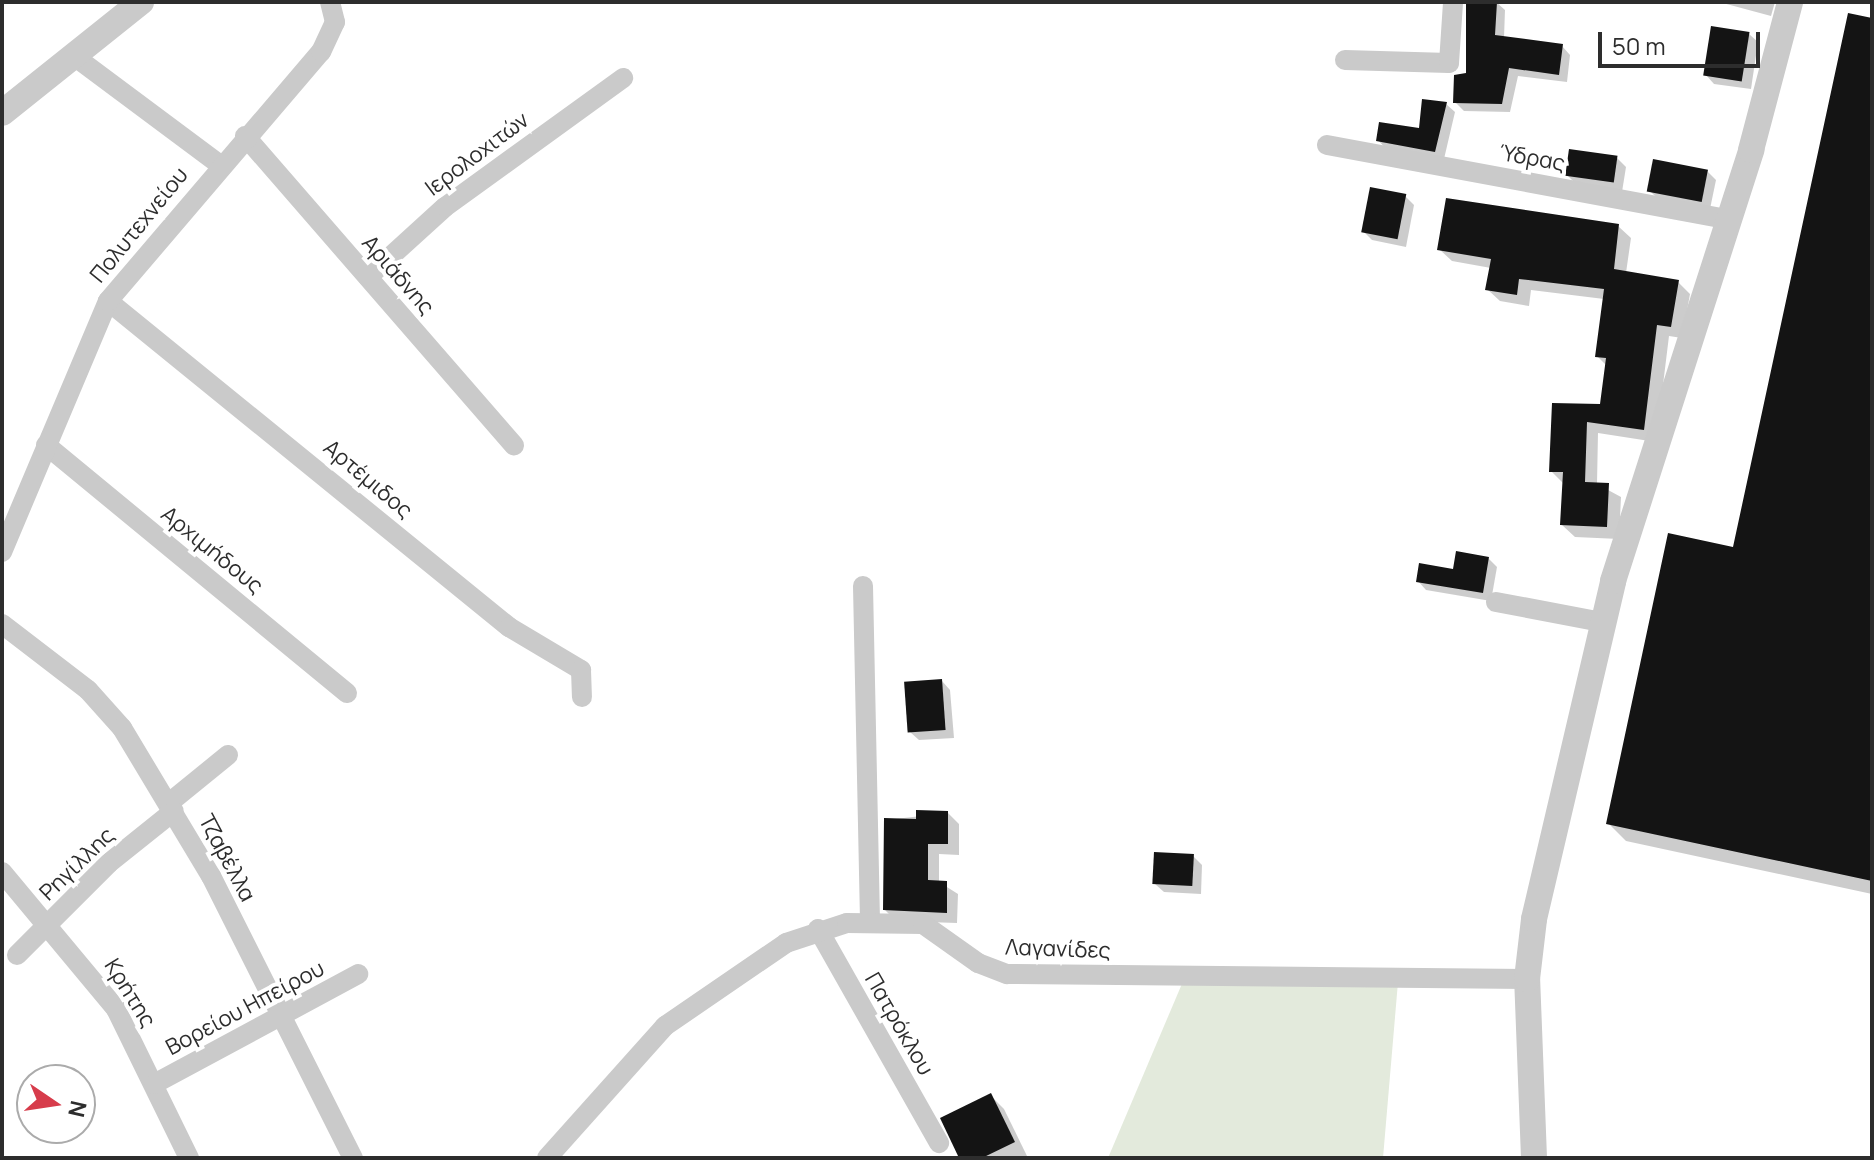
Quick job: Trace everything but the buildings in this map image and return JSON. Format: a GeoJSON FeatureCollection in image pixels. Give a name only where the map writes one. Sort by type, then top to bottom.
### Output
{"type":"FeatureCollection","features":[{"type":"Feature","properties":{"kind":"street","name":"Πολυτεχνείου"},"geometry":{"type":"LineString","coordinates":[[2,552],[108,301],[220,165],[325,46],[335,22],[330,2]]}},
{"type":"Feature","properties":{"kind":"street"},"geometry":{"type":"LineString","coordinates":[[1345,60],[1449,63],[1453,2]]}},
{"type":"Feature","properties":{"kind":"street"},"geometry":{"type":"LineString","coordinates":[[1534,1158],[1527,979],[1602,622],[1728,219],[1790,2]]}},
{"type":"Feature","properties":{"kind":"street"},"geometry":{"type":"LineString","coordinates":[[2,113],[74,56],[129,5]]}},
{"type":"Feature","properties":{"kind":"street"},"geometry":{"type":"LineString","coordinates":[[74,56],[220,165]]}},
{"type":"Feature","properties":{"kind":"street","name":"Ιερολοχιτών"},"geometry":{"type":"LineString","coordinates":[[368,277],[445,207],[623,78]]}},
{"type":"Feature","properties":{"kind":"street","name":"Αριάδνης"},"geometry":{"type":"LineString","coordinates":[[245,136],[514,445]]}},
{"type":"Feature","properties":{"kind":"street","name":"Ύδρας"},"geometry":{"type":"LineString","coordinates":[[1327,145],[1728,219]]}},
{"type":"Feature","properties":{"kind":"street","name":"Αρτέμιδος"},"geometry":{"type":"LineString","coordinates":[[108,301],[509,627],[581,670],[582,697]]}},
{"type":"Feature","properties":{"kind":"street","name":"Αρχιμήδους"},"geometry":{"type":"LineString","coordinates":[[46,445],[347,693]]}},
{"type":"Feature","properties":{"kind":"street"},"geometry":{"type":"LineString","coordinates":[[863,586],[870,921]]}},
{"type":"Feature","properties":{"kind":"street"},"geometry":{"type":"LineString","coordinates":[[1496,602],[1602,622]]}},
{"type":"Feature","properties":{"kind":"street","name":"Τζαβέλλα"},"geometry":{"type":"LineString","coordinates":[[2,624],[107,708],[172,807],[282,1014],[353,1158]]}},
{"type":"Feature","properties":{"kind":"street","name":"Ρηγίλλης"},"geometry":{"type":"LineString","coordinates":[[17,955],[228,755]]}},
{"type":"Feature","properties":{"kind":"street","name":"Κρήτης"},"geometry":{"type":"LineString","coordinates":[[2,872],[50,924],[116,1009],[189,1158]]}},
{"type":"Feature","properties":{"kind":"street","name":"Λαγανίδες"},"geometry":{"type":"LineString","coordinates":[[547,1158],[665,1026],[733,976],[818,929],[870,921],[923,924],[978,963],[1007,974],[1527,979]]}},
{"type":"Feature","properties":{"kind":"street","name":"Πατρόκλου"},"geometry":{"type":"LineString","coordinates":[[818,929],[939,1143]]}},
{"type":"Feature","properties":{"kind":"street","name":"Βορείου Ηπείρου"},"geometry":{"type":"LineString","coordinates":[[154,1084],[358,974]]}},
{"type":"Feature","properties":{"kind":"shaded area"},"geometry":{"type":"Polygon","coordinates":[[[1184,979],[1398,982],[1383,1158],[1108,1158],[1184,979]]]}}]}
